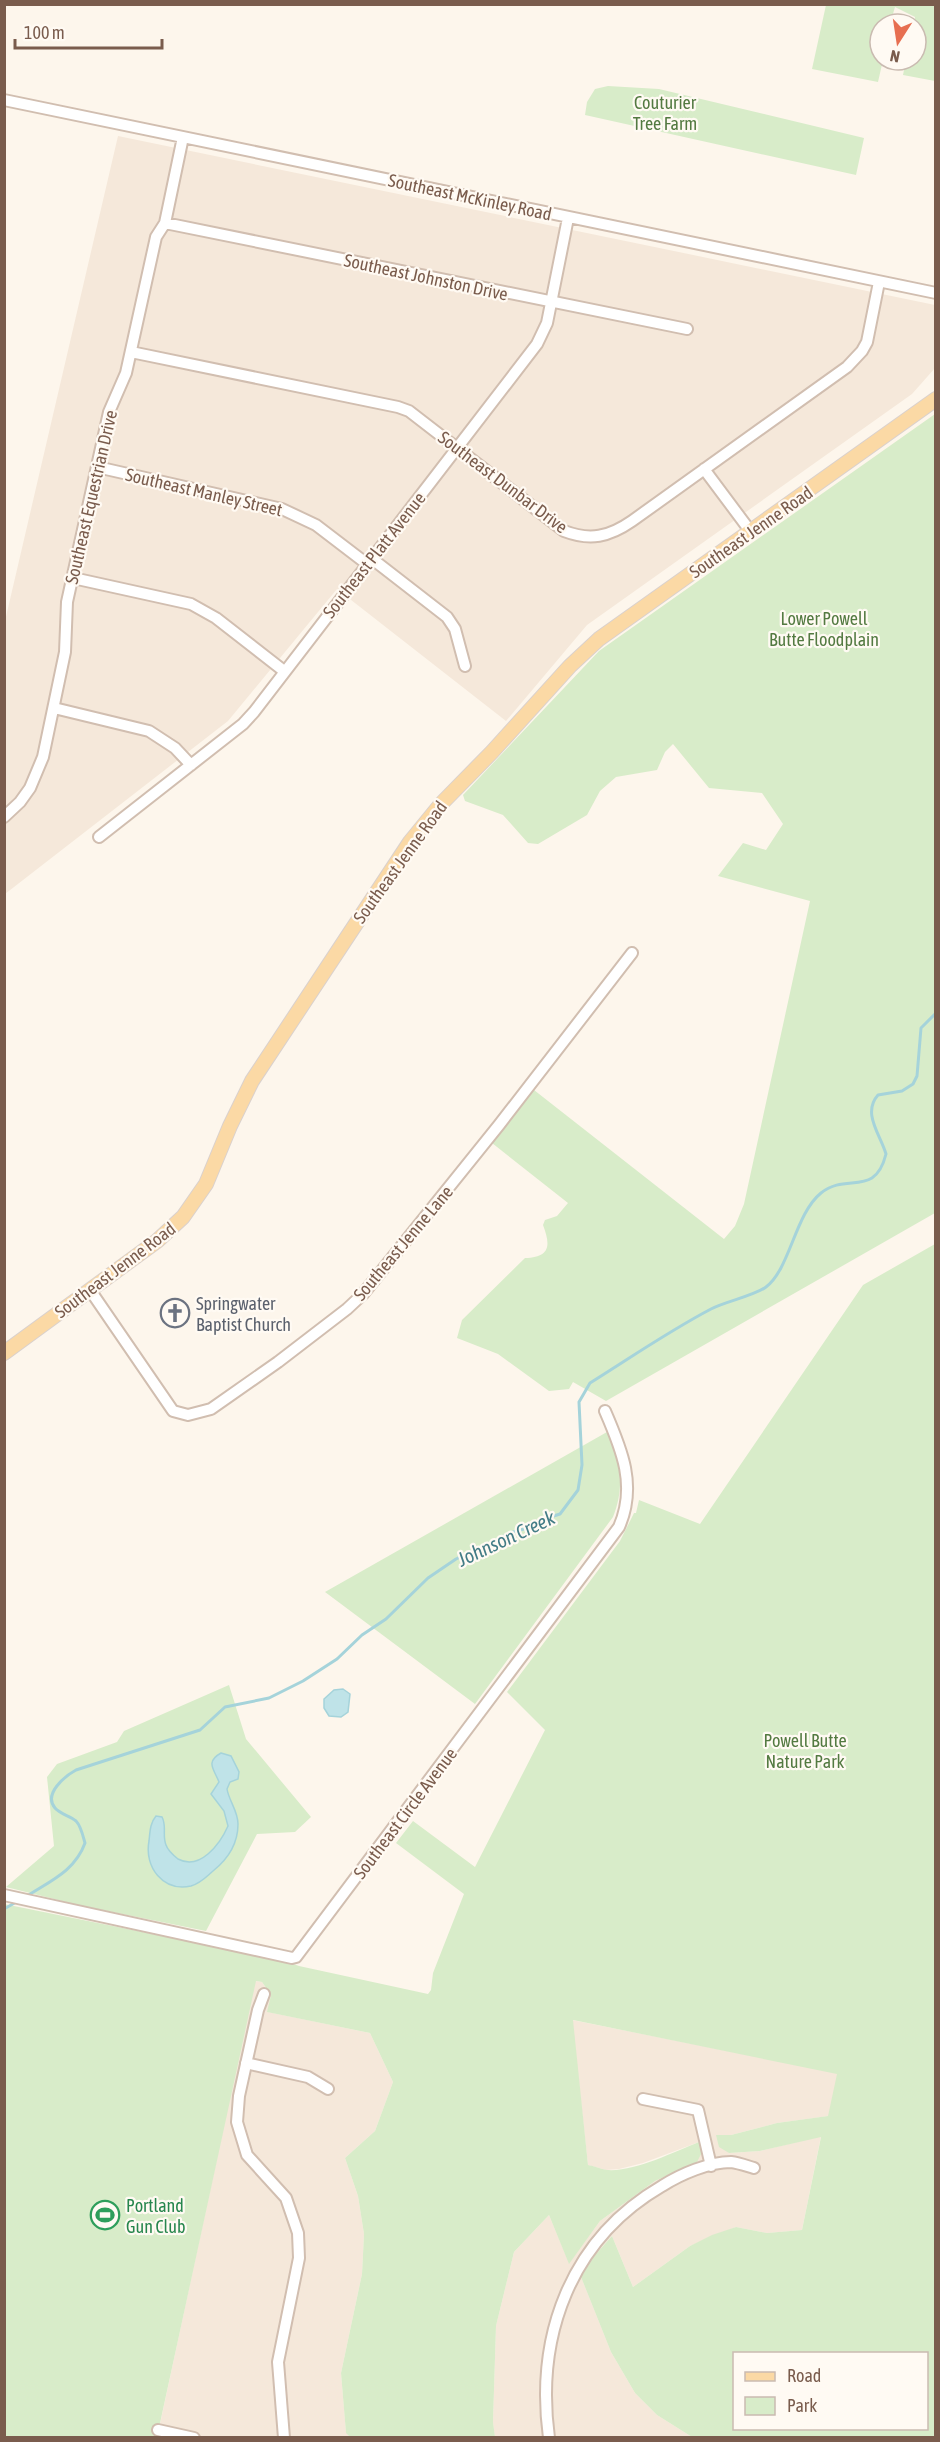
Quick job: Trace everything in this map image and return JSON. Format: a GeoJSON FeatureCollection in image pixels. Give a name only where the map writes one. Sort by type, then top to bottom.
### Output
{"type":"FeatureCollection","features":[{"type":"Feature","properties":{"kind":"main road","name":"Southeast Jenne Road"},"geometry":{"type":"LineString","coordinates":[[4,1353],[166,1234],[197,1199],[240,1103],[264,1061],[387,875],[434,812],[581,654],[936,399]]}},
{"type":"Feature","properties":{"kind":"street","name":"Southeast McKinley Road"},"geometry":{"type":"LineString","coordinates":[[4,100],[936,293]]}},
{"type":"Feature","properties":{"kind":"street","name":"Southeast Equestrian Drive"},"geometry":{"type":"LineString","coordinates":[[4,817],[20,802],[37,774],[54,708],[65,652],[67,602],[109,412],[123,384],[156,237],[165,223],[183,137]]}},
{"type":"Feature","properties":{"kind":"street","name":"Southeast Platt Avenue"},"geometry":{"type":"LineString","coordinates":[[99,837],[243,724],[537,344],[547,323],[568,218]]}},
{"type":"Feature","properties":{"kind":"street","name":"Southeast Johnston Drive"},"geometry":{"type":"LineString","coordinates":[[165,223],[687,329]]}},
{"type":"Feature","properties":{"kind":"street","name":"Southeast Dunbar Drive"},"geometry":{"type":"LineString","coordinates":[[131,352],[398,407],[408,411],[564,531],[587,537],[598,537],[620,530],[856,359],[867,342],[879,282]]}},
{"type":"Feature","properties":{"kind":"street","name":"Southeast Manley Street"},"geometry":{"type":"LineString","coordinates":[[97,467],[290,512],[316,525],[447,617],[455,629],[465,666]]}},
{"type":"Feature","properties":{"kind":"street"},"geometry":{"type":"LineString","coordinates":[[704,469],[751,532]]}},
{"type":"Feature","properties":{"kind":"street"},"geometry":{"type":"LineString","coordinates":[[73,578],[191,604],[216,618],[284,671]]}},
{"type":"Feature","properties":{"kind":"street"},"geometry":{"type":"LineString","coordinates":[[54,708],[149,731],[175,748],[191,765]]}},
{"type":"Feature","properties":{"kind":"street","name":"Southeast Jenne Lane"},"geometry":{"type":"LineString","coordinates":[[90,1290],[173,1411],[188,1415],[211,1409],[278,1362],[363,1294],[633,953]]}},
{"type":"Feature","properties":{"kind":"street","name":"Southeast Circle Avenue"},"geometry":{"type":"LineString","coordinates":[[8,1896],[292,1958],[296,1957],[619,1527],[627,1505],[627,1473],[620,1447],[605,1411]]}},
{"type":"Feature","properties":{"kind":"street"},"geometry":{"type":"LineString","coordinates":[[264,1994],[237,2108],[240,2139],[251,2162],[275,2184],[286,2198],[298,2233],[298,2258],[278,2362],[284,2438]]}},
{"type":"Feature","properties":{"kind":"street"},"geometry":{"type":"LineString","coordinates":[[246,2063],[308,2077],[328,2089]]}},
{"type":"Feature","properties":{"kind":"street"},"geometry":{"type":"LineString","coordinates":[[643,2099],[698,2110],[711,2166]]}},
{"type":"Feature","properties":{"kind":"street"},"geometry":{"type":"LineString","coordinates":[[549,2438],[547,2418],[550,2348],[560,2307],[580,2263],[609,2226],[647,2194],[675,2178],[711,2166],[732,2162],[754,2168]]}},
{"type":"Feature","properties":{"kind":"street"},"geometry":{"type":"LineString","coordinates":[[158,2430],[194,2438]]}},
{"type":"Feature","properties":{"kind":"shaded area"},"geometry":{"type":"Polygon","coordinates":[[[118,136],[935,305],[935,368],[912,394],[587,625],[506,721],[337,589],[228,721],[5,894],[5,621],[118,136]]]}},
{"type":"Feature","properties":{"kind":"shaded area"},"geometry":{"type":"Polygon","coordinates":[[[255,1981],[262,1982],[271,1995],[268,2012],[370,2033],[393,2082],[375,2131],[345,2158],[358,2196],[364,2234],[362,2274],[341,2373],[346,2432],[350,2437],[157,2438],[255,1981]]]}},
{"type":"Feature","properties":{"kind":"shaded area"},"geometry":{"type":"Polygon","coordinates":[[[572,2020],[838,2073],[829,2116],[777,2123],[731,2135],[717,2135],[729,2153],[760,2151],[821,2136],[802,2230],[767,2233],[736,2227],[690,2246],[633,2287],[612,2236],[595,2255],[581,2277],[611,2352],[635,2393],[657,2415],[692,2437],[495,2438],[493,2422],[496,2326],[514,2252],[549,2215],[569,2263],[600,2221],[655,2181],[696,2162],[699,2142],[643,2163],[619,2169],[606,2170],[588,2165],[572,2020]]]}},
{"type":"Feature","properties":{"kind":"green space"},"geometry":{"type":"Polygon","coordinates":[[[826,5],[935,5],[935,81],[903,75],[904,72],[928,72],[928,12],[905,12],[895,7],[894,12],[868,12],[868,72],[880,72],[878,82],[812,69],[826,5]]]}},
{"type":"Feature","properties":{"kind":"green space","name":"Couturier Tree Farm"},"geometry":{"type":"Polygon","coordinates":[[[608,86],[659,89],[864,138],[856,175],[585,115],[587,102],[595,89],[608,86]]]}},
{"type":"Feature","properties":{"kind":"green space","name":"Lower Powell Butte Floodplain"},"geometry":{"type":"Polygon","coordinates":[[[935,414],[935,1213],[606,1401],[573,1382],[569,1389],[549,1391],[498,1354],[457,1338],[462,1320],[525,1258],[544,1253],[547,1244],[543,1225],[545,1220],[557,1216],[568,1203],[492,1143],[534,1090],[724,1239],[735,1226],[744,1204],[810,901],[718,876],[743,843],[766,850],[783,824],[762,793],[709,788],[673,744],[665,752],[657,770],[616,777],[600,791],[587,815],[538,844],[528,843],[503,815],[465,801],[463,795],[599,651],[935,414]]]}},
{"type":"Feature","properties":{"kind":"green space","name":"Powell Butte Nature Park"},"geometry":{"type":"Polygon","coordinates":[[[935,1244],[935,2437],[692,2437],[657,2415],[635,2393],[611,2352],[581,2277],[595,2255],[612,2236],[633,2287],[690,2246],[712,2235],[736,2227],[767,2233],[802,2230],[821,2137],[760,2151],[729,2153],[719,2147],[716,2135],[731,2135],[777,2123],[828,2116],[837,2074],[573,2020],[588,2165],[607,2170],[630,2168],[699,2142],[702,2152],[697,2162],[655,2181],[600,2221],[569,2264],[549,2215],[514,2252],[496,2326],[493,2422],[495,2437],[350,2437],[346,2433],[341,2373],[362,2274],[364,2234],[358,2196],[345,2158],[375,2131],[393,2082],[370,2033],[267,2012],[271,1995],[262,1982],[256,1981],[157,2437],[5,2437],[4,1904],[285,1961],[428,1994],[431,1990],[433,1973],[464,1894],[396,1843],[413,1821],[475,1867],[545,1730],[507,1692],[620,1541],[636,1513],[639,1500],[700,1524],[863,1285],[935,1244]]]}},
{"type":"Feature","properties":{"kind":"green space"},"geometry":{"type":"Polygon","coordinates":[[[607,1432],[616,1453],[620,1474],[619,1495],[613,1517],[475,1704],[325,1592],[607,1432]]]}},
{"type":"Feature","properties":{"kind":"green space"},"geometry":{"type":"Polygon","coordinates":[[[229,1685],[246,1739],[311,1817],[295,1832],[257,1834],[206,1931],[78,1905],[6,1887],[54,1846],[47,1777],[57,1764],[117,1742],[124,1731],[229,1685]]]}},
{"type":"Feature","properties":{"kind":"water"},"geometry":{"type":"Polygon","coordinates":[[[343,1689],[350,1694],[348,1712],[341,1717],[329,1716],[324,1708],[324,1699],[334,1690],[343,1689]]]}},
{"type":"Feature","properties":{"kind":"water"},"geometry":{"type":"Polygon","coordinates":[[[221,1753],[231,1756],[239,1772],[238,1779],[230,1782],[227,1789],[238,1819],[238,1831],[234,1844],[223,1861],[201,1882],[191,1886],[172,1885],[158,1876],[150,1860],[148,1851],[153,1822],[156,1816],[162,1817],[166,1845],[178,1859],[186,1862],[201,1859],[214,1848],[228,1826],[224,1811],[211,1794],[219,1782],[212,1763],[221,1753]]]}},
{"type":"Feature","properties":{"kind":"waterway","name":"Johnson Creek"},"geometry":{"type":"LineString","coordinates":[[27,1896],[68,1868],[81,1853],[85,1843],[78,1823],[57,1810],[52,1803],[53,1791],[71,1773],[200,1730],[225,1707],[269,1698],[303,1681],[337,1659],[362,1635],[386,1619],[428,1578],[456,1559],[510,1533],[560,1514],[578,1490],[582,1465],[579,1402],[590,1383],[695,1317],[766,1287],[781,1268],[812,1202],[831,1187],[859,1182],[875,1176],[886,1154],[872,1116],[874,1102],[878,1095],[902,1091],[913,1084],[917,1076],[921,1028],[936,1013]]}},
{"type":"Feature","properties":{"kind":"waterway","name":"Johnson Creek"},"geometry":{"type":"LineString","coordinates":[[4,1909],[18,1901]]}},
{"type":"Feature","properties":{"kind":"place","name":"Springwater Baptist Church"},"geometry":{"type":"Point","coordinates":[175,1313]}},
{"type":"Feature","properties":{"kind":"place","name":"Portland Gun Club"},"geometry":{"type":"Point","coordinates":[105,2215]}}]}
